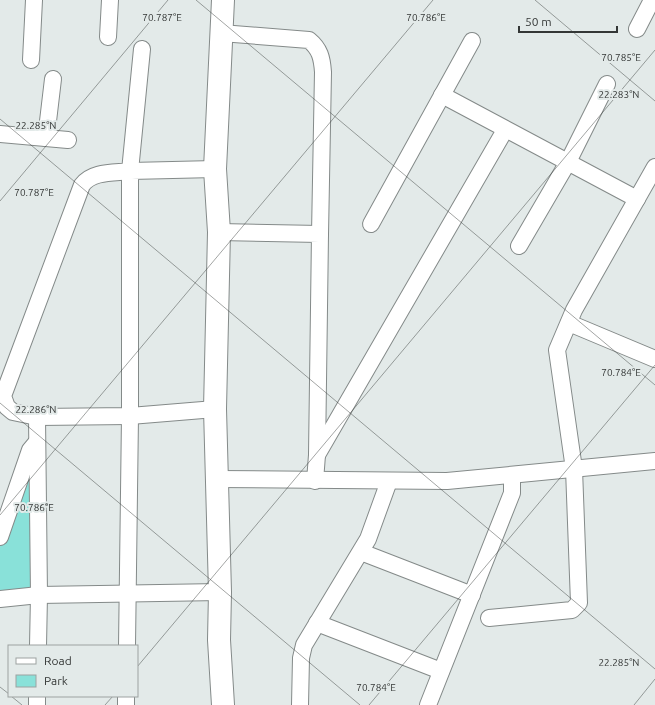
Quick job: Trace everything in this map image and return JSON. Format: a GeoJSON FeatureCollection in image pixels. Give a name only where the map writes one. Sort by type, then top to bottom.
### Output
{"type":"FeatureCollection","features":[{"type":"Feature","properties":{"kind":"street"},"geometry":{"type":"LineString","coordinates":[[31,60],[34,0]]}},
{"type":"Feature","properties":{"kind":"street"},"geometry":{"type":"LineString","coordinates":[[108,37],[110,0]]}},
{"type":"Feature","properties":{"kind":"street"},"geometry":{"type":"LineString","coordinates":[[223,0],[215,170],[220,232],[215,409],[220,592],[219,640],[223,705]]}},
{"type":"Feature","properties":{"kind":"street"},"geometry":{"type":"LineString","coordinates":[[637,29],[652,0]]}},
{"type":"Feature","properties":{"kind":"street"},"geometry":{"type":"LineString","coordinates":[[221,33],[309,40],[316,46],[322,57],[317,455],[315,481]]}},
{"type":"Feature","properties":{"kind":"street"},"geometry":{"type":"LineString","coordinates":[[371,224],[472,41]]}},
{"type":"Feature","properties":{"kind":"street"},"geometry":{"type":"LineString","coordinates":[[127,645],[130,416],[130,170],[142,49]]}},
{"type":"Feature","properties":{"kind":"street"},"geometry":{"type":"LineString","coordinates":[[46,138],[53,79]]}},
{"type":"Feature","properties":{"kind":"street"},"geometry":{"type":"LineString","coordinates":[[519,246],[568,162],[607,84]]}},
{"type":"Feature","properties":{"kind":"street"},"geometry":{"type":"LineString","coordinates":[[442,95],[505,130],[637,199]]}},
{"type":"Feature","properties":{"kind":"street"},"geometry":{"type":"LineString","coordinates":[[317,455],[505,130]]}},
{"type":"Feature","properties":{"kind":"street"},"geometry":{"type":"LineString","coordinates":[[0,134],[68,140]]}},
{"type":"Feature","properties":{"kind":"street"},"geometry":{"type":"LineString","coordinates":[[215,170],[130,170],[87,178],[82,185],[3,396],[7,407],[13,412],[37,417],[130,416],[215,409]]}},
{"type":"Feature","properties":{"kind":"street"},"geometry":{"type":"LineString","coordinates":[[489,618],[572,610],[580,603],[574,469],[557,350],[574,310],[637,199],[653,175]]}},
{"type":"Feature","properties":{"kind":"street"},"geometry":{"type":"LineString","coordinates":[[220,232],[320,234]]}},
{"type":"Feature","properties":{"kind":"street"},"geometry":{"type":"LineString","coordinates":[[569,323],[655,359]]}},
{"type":"Feature","properties":{"kind":"street"},"geometry":{"type":"LineString","coordinates":[[37,417],[39,595],[38,645]]}},
{"type":"Feature","properties":{"kind":"street"},"geometry":{"type":"LineString","coordinates":[[0,537],[30,450],[37,441]]}},
{"type":"Feature","properties":{"kind":"street"},"geometry":{"type":"LineString","coordinates":[[216,479],[447,481],[655,462]]}},
{"type":"Feature","properties":{"kind":"street"},"geometry":{"type":"LineString","coordinates":[[428,705],[512,493],[512,475]]}},
{"type":"Feature","properties":{"kind":"street"},"geometry":{"type":"LineString","coordinates":[[300,705],[301,658],[304,645],[368,539],[389,481]]}},
{"type":"Feature","properties":{"kind":"street"},"geometry":{"type":"LineString","coordinates":[[360,552],[472,595]]}},
{"type":"Feature","properties":{"kind":"street"},"geometry":{"type":"LineString","coordinates":[[0,599],[39,595],[220,592]]}},
{"type":"Feature","properties":{"kind":"street"},"geometry":{"type":"LineString","coordinates":[[317,624],[441,671]]}},
{"type":"Feature","properties":{"kind":"green space"},"geometry":{"type":"Polygon","coordinates":[[[30,450],[39,595],[0,599],[0,537],[30,450]]]}}]}
